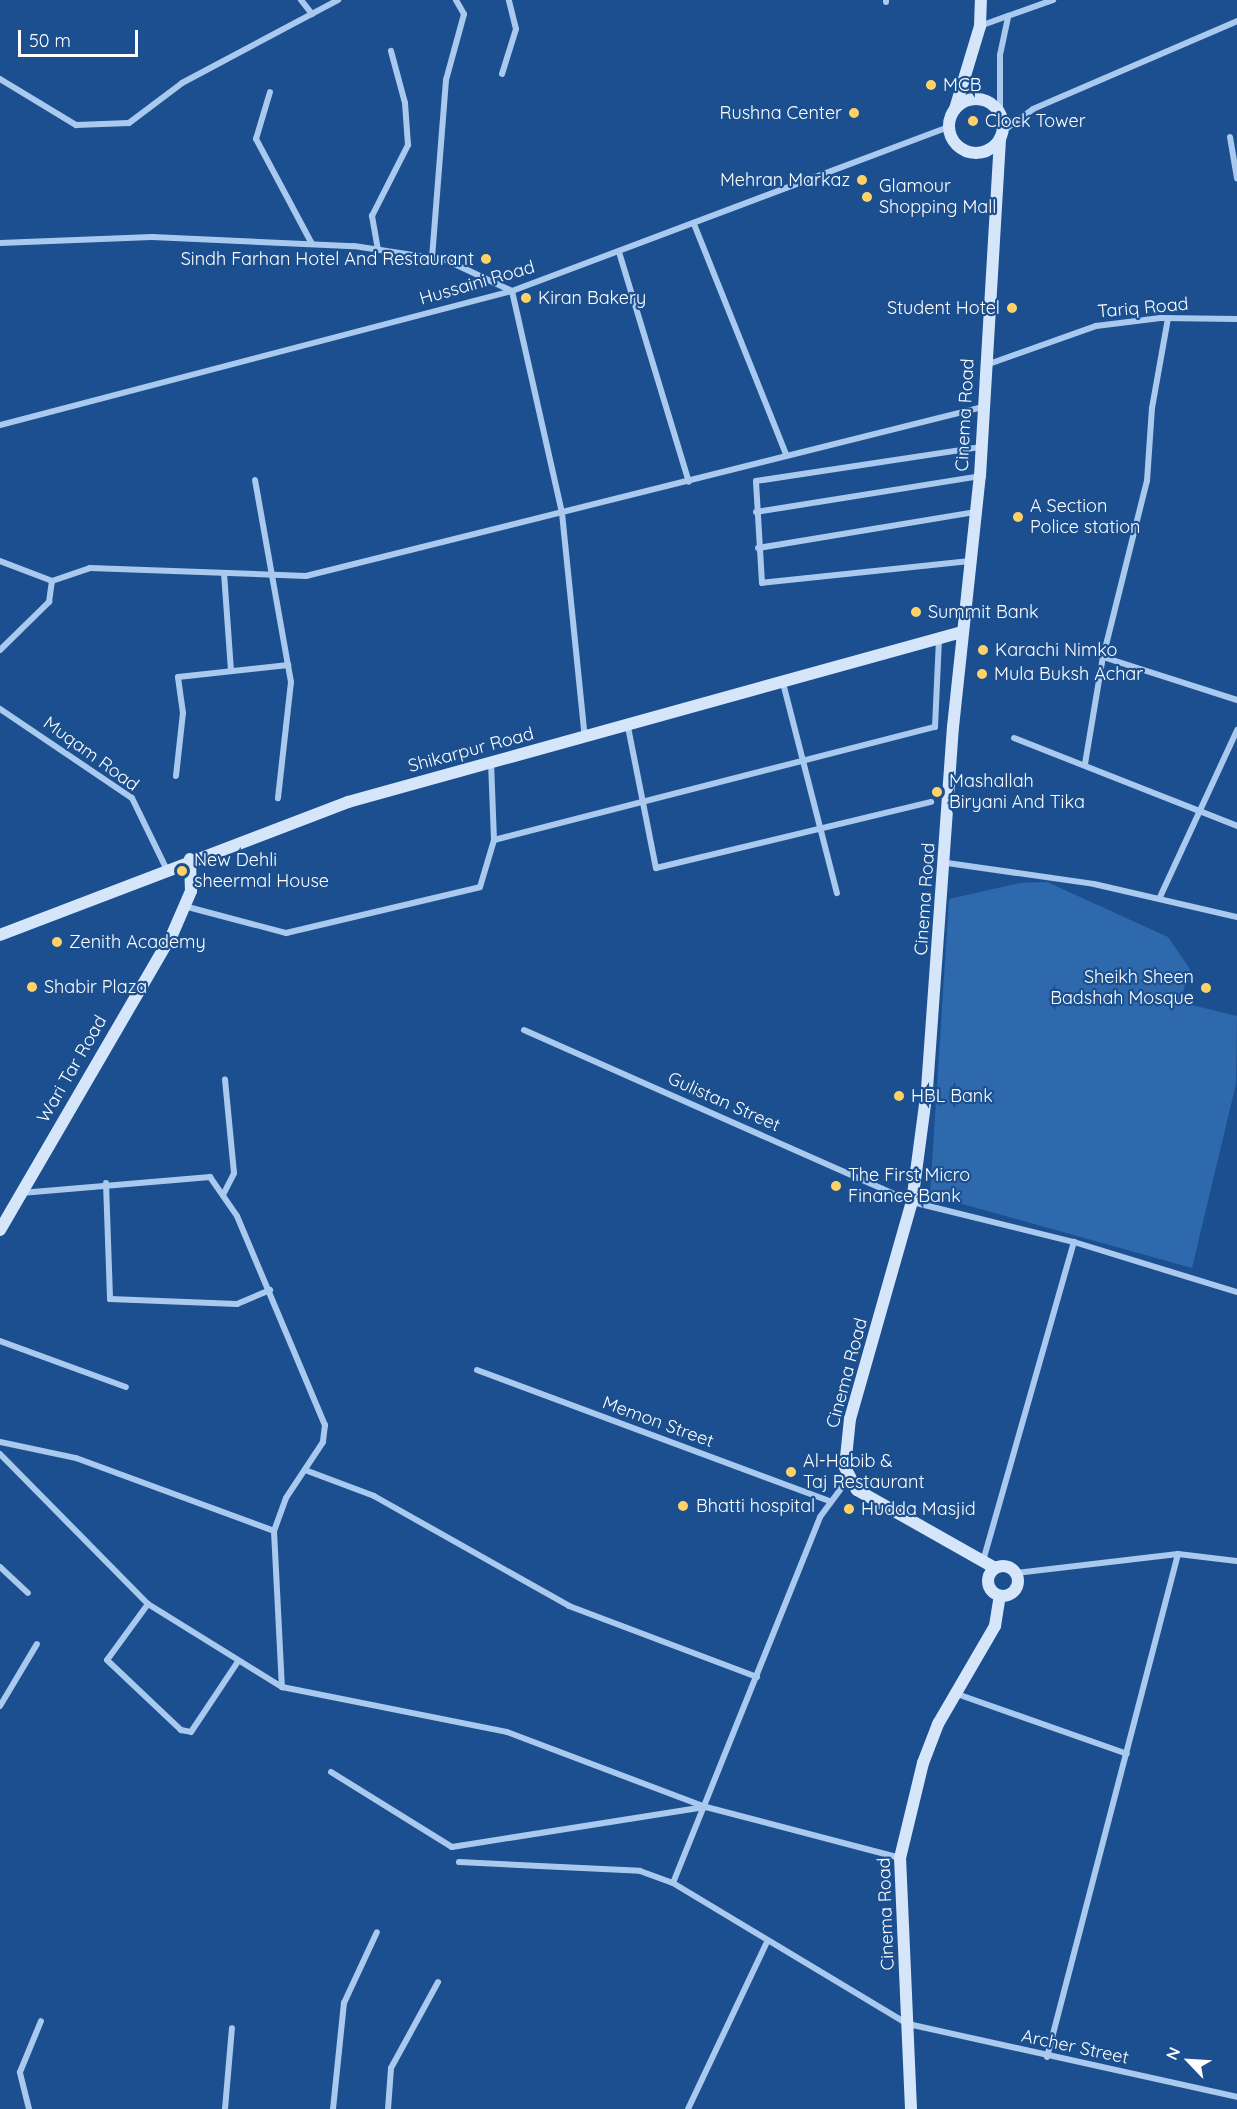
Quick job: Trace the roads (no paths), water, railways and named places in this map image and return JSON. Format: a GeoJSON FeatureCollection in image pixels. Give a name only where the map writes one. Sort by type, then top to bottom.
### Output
{"type":"FeatureCollection","features":[{"type":"Feature","properties":{"kind":"street"},"geometry":{"type":"LineString","coordinates":[[301,0],[312,14]]}},
{"type":"Feature","properties":{"kind":"street"},"geometry":{"type":"LineString","coordinates":[[0,79],[76,125],[129,123],[182,83],[338,0]]}},
{"type":"Feature","properties":{"kind":"street"},"geometry":{"type":"LineString","coordinates":[[432,258],[446,80],[464,15],[456,0]]}},
{"type":"Feature","properties":{"kind":"street"},"geometry":{"type":"LineString","coordinates":[[502,74],[516,28],[509,0]]}},
{"type":"Feature","properties":{"kind":"street"},"geometry":{"type":"LineString","coordinates":[[981,0],[980,26],[949,127],[955,143],[970,153],[987,151],[1033,109],[1237,21]]}},
{"type":"Feature","properties":{"kind":"street"},"geometry":{"type":"LineString","coordinates":[[980,26],[1042,2],[1053,0]]}},
{"type":"Feature","properties":{"kind":"street"},"geometry":{"type":"LineString","coordinates":[[1002,135],[1000,55],[1008,16]]}},
{"type":"Feature","properties":{"kind":"street"},"geometry":{"type":"LineString","coordinates":[[378,250],[372,215],[408,145],[405,103],[391,51]]}},
{"type":"Feature","properties":{"kind":"street"},"geometry":{"type":"LineString","coordinates":[[270,92],[256,139],[312,244]]}},
{"type":"Feature","properties":{"kind":"street"},"geometry":{"type":"LineString","coordinates":[[954,110],[979,99],[1000,113]]}},
{"type":"Feature","properties":{"kind":"street","name":"Hussaini Road"},"geometry":{"type":"LineString","coordinates":[[0,425],[512,291],[949,127]]}},
{"type":"Feature","properties":{"kind":"street","name":"Cinema Road"},"geometry":{"type":"LineString","coordinates":[[848,1479],[850,1419],[912,1202],[947,863],[962,632],[980,476],[1002,135]]}},
{"type":"Feature","properties":{"kind":"street"},"geometry":{"type":"LineString","coordinates":[[1230,137],[1237,178]]}},
{"type":"Feature","properties":{"kind":"street"},"geometry":{"type":"LineString","coordinates":[[694,224],[786,454]]}},
{"type":"Feature","properties":{"kind":"street"},"geometry":{"type":"LineString","coordinates":[[0,243],[152,237],[312,244],[378,250],[432,258],[512,291],[562,513],[585,739]]}},
{"type":"Feature","properties":{"kind":"street"},"geometry":{"type":"LineString","coordinates":[[619,252],[689,482]]}},
{"type":"Feature","properties":{"kind":"street"},"geometry":{"type":"LineString","coordinates":[[1085,764],[1103,657],[1147,481],[1152,408],[1168,318]]}},
{"type":"Feature","properties":{"kind":"street","name":"Tariq Road"},"geometry":{"type":"LineString","coordinates":[[986,366],[1096,326],[1168,318],[1237,319]]}},
{"type":"Feature","properties":{"kind":"street"},"geometry":{"type":"LineString","coordinates":[[0,561],[52,581],[90,568],[306,576],[374,562],[478,530],[562,513],[689,482],[786,454],[983,407]]}},
{"type":"Feature","properties":{"kind":"street"},"geometry":{"type":"LineString","coordinates":[[970,561],[769,584],[758,579],[756,512],[761,479],[981,447]]}},
{"type":"Feature","properties":{"kind":"street"},"geometry":{"type":"LineString","coordinates":[[756,512],[980,476]]}},
{"type":"Feature","properties":{"kind":"street"},"geometry":{"type":"LineString","coordinates":[[255,480],[288,665],[278,798]]}},
{"type":"Feature","properties":{"kind":"street"},"geometry":{"type":"LineString","coordinates":[[758,548],[976,512]]}},
{"type":"Feature","properties":{"kind":"street"},"geometry":{"type":"LineString","coordinates":[[224,573],[231,671]]}},
{"type":"Feature","properties":{"kind":"street"},"geometry":{"type":"LineString","coordinates":[[0,650],[49,602],[52,581]]}},
{"type":"Feature","properties":{"kind":"street","name":"Shikarpur Road"},"geometry":{"type":"LineString","coordinates":[[0,935],[166,868],[348,802],[585,739],[962,632]]}},
{"type":"Feature","properties":{"kind":"street"},"geometry":{"type":"LineString","coordinates":[[494,840],[935,727],[939,639]]}},
{"type":"Feature","properties":{"kind":"street"},"geometry":{"type":"LineString","coordinates":[[1103,657],[1237,700]]}},
{"type":"Feature","properties":{"kind":"street"},"geometry":{"type":"LineString","coordinates":[[176,776],[183,712],[178,677],[288,665]]}},
{"type":"Feature","properties":{"kind":"street"},"geometry":{"type":"LineString","coordinates":[[783,683],[837,893]]}},
{"type":"Feature","properties":{"kind":"street","name":"Muqam Road"},"geometry":{"type":"LineString","coordinates":[[0,709],[132,798],[166,868]]}},
{"type":"Feature","properties":{"kind":"street"},"geometry":{"type":"LineString","coordinates":[[628,727],[641,802],[656,868],[931,802]]}},
{"type":"Feature","properties":{"kind":"street"},"geometry":{"type":"LineString","coordinates":[[1160,897],[1237,730]]}},
{"type":"Feature","properties":{"kind":"street"},"geometry":{"type":"LineString","coordinates":[[1014,738],[1200,808],[1237,826]]}},
{"type":"Feature","properties":{"kind":"street"},"geometry":{"type":"LineString","coordinates":[[184,906],[286,933],[480,887],[494,840],[491,763]]}},
{"type":"Feature","properties":{"kind":"street","name":"Wari Tar Road"},"geometry":{"type":"LineString","coordinates":[[0,1230],[184,906],[190,891],[190,859]]}},
{"type":"Feature","properties":{"kind":"street"},"geometry":{"type":"LineString","coordinates":[[947,863],[1160,897],[1237,917]]}},
{"type":"Feature","properties":{"kind":"street","name":"Gulistan Street"},"geometry":{"type":"LineString","coordinates":[[524,1030],[912,1202],[1074,1242],[1237,1292]]}},
{"type":"Feature","properties":{"kind":"street"},"geometry":{"type":"LineString","coordinates":[[224,1193],[234,1173],[225,1079]]}},
{"type":"Feature","properties":{"kind":"street"},"geometry":{"type":"LineString","coordinates":[[21,1193],[106,1182],[210,1177],[224,1193],[270,1290],[325,1425],[323,1442],[305,1470],[274,1531],[282,1687]]}},
{"type":"Feature","properties":{"kind":"street"},"geometry":{"type":"LineString","coordinates":[[106,1182],[110,1299],[237,1304],[270,1290]]}},
{"type":"Feature","properties":{"kind":"street"},"geometry":{"type":"LineString","coordinates":[[983,1562],[1074,1242]]}},
{"type":"Feature","properties":{"kind":"street"},"geometry":{"type":"LineString","coordinates":[[0,1341],[126,1387]]}},
{"type":"Feature","properties":{"kind":"street","name":"Memon Street"},"geometry":{"type":"LineString","coordinates":[[477,1370],[829,1501]]}},
{"type":"Feature","properties":{"kind":"street"},"geometry":{"type":"LineString","coordinates":[[0,1442],[76,1458],[274,1531]]}},
{"type":"Feature","properties":{"kind":"street"},"geometry":{"type":"LineString","coordinates":[[0,1454],[148,1604],[237,1663],[282,1687],[507,1732],[706,1807],[900,1858]]}},
{"type":"Feature","properties":{"kind":"street"},"geometry":{"type":"LineString","coordinates":[[305,1470],[374,1496],[569,1606],[757,1677]]}},
{"type":"Feature","properties":{"kind":"street"},"geometry":{"type":"LineString","coordinates":[[673,1883],[706,1807],[829,1501],[848,1479],[896,1515],[995,1568],[1006,1566],[1016,1573],[1178,1554],[1237,1561]]}},
{"type":"Feature","properties":{"kind":"street"},"geometry":{"type":"LineString","coordinates":[[1047,2057],[1178,1554]]}},
{"type":"Feature","properties":{"kind":"street"},"geometry":{"type":"LineString","coordinates":[[0,1567],[28,1593]]}},
{"type":"Feature","properties":{"kind":"street"},"geometry":{"type":"LineString","coordinates":[[995,1568],[988,1584],[1000,1596],[1015,1589],[1016,1573]]}},
{"type":"Feature","properties":{"kind":"street","name":"Cinema Road"},"geometry":{"type":"LineString","coordinates":[[911,2109],[900,1858],[923,1763],[957,1694],[995,1626],[1000,1596]]}},
{"type":"Feature","properties":{"kind":"street"},"geometry":{"type":"LineString","coordinates":[[148,1604],[107,1660],[181,1730],[191,1732],[237,1663]]}},
{"type":"Feature","properties":{"kind":"street"},"geometry":{"type":"LineString","coordinates":[[0,1706],[37,1644]]}},
{"type":"Feature","properties":{"kind":"street"},"geometry":{"type":"LineString","coordinates":[[957,1694],[1127,1754]]}},
{"type":"Feature","properties":{"kind":"street"},"geometry":{"type":"LineString","coordinates":[[331,1772],[452,1846],[706,1807]]}},
{"type":"Feature","properties":{"kind":"street","name":"Archer Street"},"geometry":{"type":"LineString","coordinates":[[459,1862],[597,1865],[640,1871],[673,1883],[767,1942],[908,2024],[1047,2057],[1237,2097]]}},
{"type":"Feature","properties":{"kind":"street"},"geometry":{"type":"LineString","coordinates":[[333,2109],[344,2002],[377,1932]]}},
{"type":"Feature","properties":{"kind":"street"},"geometry":{"type":"LineString","coordinates":[[688,2109],[767,1942]]}},
{"type":"Feature","properties":{"kind":"street"},"geometry":{"type":"LineString","coordinates":[[388,2109],[391,2068],[438,1982]]}},
{"type":"Feature","properties":{"kind":"street"},"geometry":{"type":"LineString","coordinates":[[29,2109],[20,2072],[42,2021]]}},
{"type":"Feature","properties":{"kind":"street"},"geometry":{"type":"LineString","coordinates":[[225,2109],[232,2028]]}},
{"type":"Feature","properties":{"kind":"place","name":"MCB"},"geometry":{"type":"Point","coordinates":[931,85]}},
{"type":"Feature","properties":{"kind":"place","name":"Rushna Center"},"geometry":{"type":"Point","coordinates":[854,113]}},
{"type":"Feature","properties":{"kind":"place","name":"Clock Tower"},"geometry":{"type":"Point","coordinates":[973,121]}},
{"type":"Feature","properties":{"kind":"place","name":"Mehran Markaz"},"geometry":{"type":"Point","coordinates":[862,180]}},
{"type":"Feature","properties":{"kind":"place","name":"Glamour Shopping Mall"},"geometry":{"type":"Point","coordinates":[867,197]}},
{"type":"Feature","properties":{"kind":"place","name":"Sindh Farhan Hotel And Restaurant"},"geometry":{"type":"Point","coordinates":[486,259]}},
{"type":"Feature","properties":{"kind":"place","name":"Kiran Bakery"},"geometry":{"type":"Point","coordinates":[526,298]}},
{"type":"Feature","properties":{"kind":"place","name":"Student Hotel"},"geometry":{"type":"Point","coordinates":[1012,308]}},
{"type":"Feature","properties":{"kind":"place","name":"A Section Police station"},"geometry":{"type":"Point","coordinates":[1018,517]}},
{"type":"Feature","properties":{"kind":"place","name":"Summit Bank"},"geometry":{"type":"Point","coordinates":[916,612]}},
{"type":"Feature","properties":{"kind":"place","name":"Karachi Nimko"},"geometry":{"type":"Point","coordinates":[983,650]}},
{"type":"Feature","properties":{"kind":"place","name":"Mula Buksh Achar"},"geometry":{"type":"Point","coordinates":[982,674]}},
{"type":"Feature","properties":{"kind":"place","name":"Mashallah Biryani And Tika"},"geometry":{"type":"Point","coordinates":[937,792]}},
{"type":"Feature","properties":{"kind":"place","name":"New Dehli sheermal House"},"geometry":{"type":"Point","coordinates":[182,871]}},
{"type":"Feature","properties":{"kind":"place","name":"Zenith Academy"},"geometry":{"type":"Point","coordinates":[57,942]}},
{"type":"Feature","properties":{"kind":"place","name":"Shabir Plaza"},"geometry":{"type":"Point","coordinates":[32,987]}},
{"type":"Feature","properties":{"kind":"place","name":"Sheikh Sheen Badshah Mosque"},"geometry":{"type":"Point","coordinates":[1206,988]}},
{"type":"Feature","properties":{"kind":"place","name":"HBL Bank"},"geometry":{"type":"Point","coordinates":[899,1096]}},
{"type":"Feature","properties":{"kind":"place","name":"The First Micro Finance Bank"},"geometry":{"type":"Point","coordinates":[836,1186]}},
{"type":"Feature","properties":{"kind":"place","name":"Al-Habib & Taj Restaurant"},"geometry":{"type":"Point","coordinates":[791,1472]}},
{"type":"Feature","properties":{"kind":"place","name":"Bhatti hospital"},"geometry":{"type":"Point","coordinates":[683,1506]}},
{"type":"Feature","properties":{"kind":"place","name":"Hudda Masjid"},"geometry":{"type":"Point","coordinates":[849,1509]}}]}
